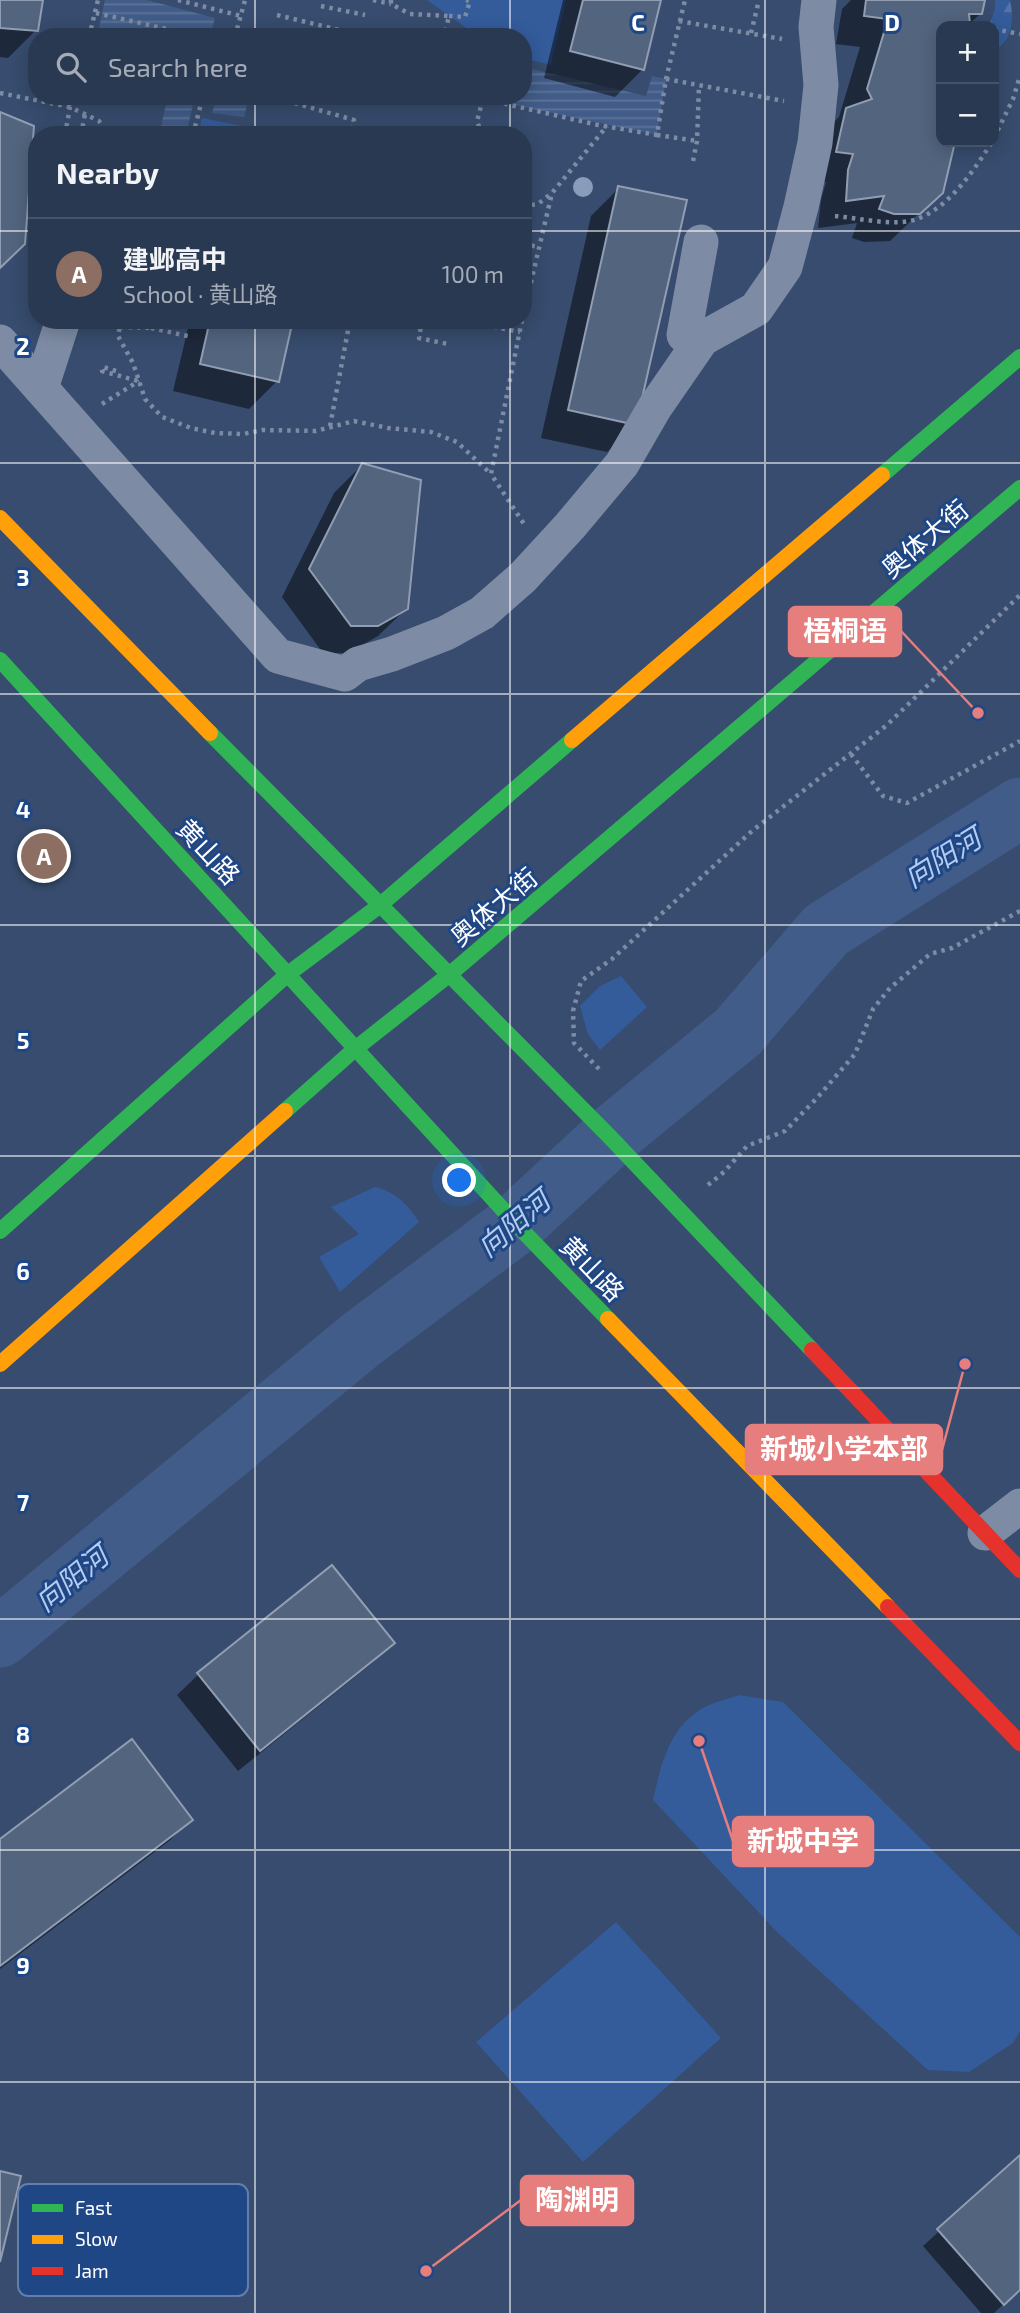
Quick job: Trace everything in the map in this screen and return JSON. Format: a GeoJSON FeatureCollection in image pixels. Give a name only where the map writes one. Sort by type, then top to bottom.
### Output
{"type":"FeatureCollection","features":[{"type":"Feature","properties":{"kind":"main road"},"geometry":{"type":"LineString","coordinates":[[0,1231],[288,974],[379,906],[1020,357]]}},
{"type":"Feature","properties":{"kind":"main road","name":"奥体大街"},"geometry":{"type":"LineString","coordinates":[[0,1364],[355,1049],[450,974],[1020,488]]}},
{"type":"Feature","properties":{"kind":"main road"},"geometry":{"type":"LineString","coordinates":[[0,518],[379,906],[450,974],[610,1137],[1020,1570]]}},
{"type":"Feature","properties":{"kind":"main road","name":"黄山路"},"geometry":{"type":"LineString","coordinates":[[0,660],[516,1224],[1020,1743]]}},
{"type":"Feature","properties":{"kind":"street"},"geometry":{"type":"LineString","coordinates":[[0,342],[278,656],[345,674],[358,664],[446,633],[482,613],[547,552],[622,464],[655,407],[702,339],[756,309],[785,267],[815,143],[821,85],[816,27],[819,0]]}},
{"type":"Feature","properties":{"kind":"street"},"geometry":{"type":"LineString","coordinates":[[701,242],[684,335],[702,339]]}},
{"type":"Feature","properties":{"kind":"street"},"geometry":{"type":"LineString","coordinates":[[41,388],[60,329]]}},
{"type":"Feature","properties":{"kind":"street"},"geometry":{"type":"LineString","coordinates":[[985,1533],[1020,1506]]}},
{"type":"Feature","properties":{"kind":"path"},"geometry":{"type":"LineString","coordinates":[[92,28],[98,0]]}},
{"type":"Feature","properties":{"kind":"path"},"geometry":{"type":"LineString","coordinates":[[178,0],[241,16]]}},
{"type":"Feature","properties":{"kind":"path"},"geometry":{"type":"LineString","coordinates":[[238,28],[245,0]]}},
{"type":"Feature","properties":{"kind":"path"},"geometry":{"type":"LineString","coordinates":[[373,0],[391,2],[410,13],[465,17],[470,1],[466,0]]}},
{"type":"Feature","properties":{"kind":"path"},"geometry":{"type":"LineString","coordinates":[[657,135],[666,79],[685,0]]}},
{"type":"Feature","properties":{"kind":"path"},"geometry":{"type":"LineString","coordinates":[[751,33],[759,0]]}},
{"type":"Feature","properties":{"kind":"path"},"geometry":{"type":"LineString","coordinates":[[321,6],[365,15]]}},
{"type":"Feature","properties":{"kind":"path"},"geometry":{"type":"LineString","coordinates":[[96,13],[162,28]]}},
{"type":"Feature","properties":{"kind":"path"},"geometry":{"type":"LineString","coordinates":[[277,15],[331,28]]}},
{"type":"Feature","properties":{"kind":"path"},"geometry":{"type":"LineString","coordinates":[[447,28],[450,16]]}},
{"type":"Feature","properties":{"kind":"path"},"geometry":{"type":"LineString","coordinates":[[679,21],[778,39],[818,40]]}},
{"type":"Feature","properties":{"kind":"path"},"geometry":{"type":"LineString","coordinates":[[999,30],[1020,34]]}},
{"type":"Feature","properties":{"kind":"path"},"geometry":{"type":"LineString","coordinates":[[999,127],[1013,99],[1020,76]]}},
{"type":"Feature","properties":{"kind":"path"},"geometry":{"type":"LineString","coordinates":[[666,79],[819,107]]}},
{"type":"Feature","properties":{"kind":"path"},"geometry":{"type":"LineString","coordinates":[[692,161],[697,141],[699,85]]}},
{"type":"Feature","properties":{"kind":"path"},"geometry":{"type":"LineString","coordinates":[[0,93],[28,99]]}},
{"type":"Feature","properties":{"kind":"path"},"geometry":{"type":"LineString","coordinates":[[60,105],[85,114],[99,121],[102,126]]}},
{"type":"Feature","properties":{"kind":"path"},"geometry":{"type":"LineString","coordinates":[[195,126],[201,105]]}},
{"type":"Feature","properties":{"kind":"path"},"geometry":{"type":"LineString","coordinates":[[302,105],[354,120],[353,126]]}},
{"type":"Feature","properties":{"kind":"path"},"geometry":{"type":"LineString","coordinates":[[479,126],[477,121],[481,105]]}},
{"type":"Feature","properties":{"kind":"path"},"geometry":{"type":"LineString","coordinates":[[511,105],[607,126],[697,141]]}},
{"type":"Feature","properties":{"kind":"path"},"geometry":{"type":"LineString","coordinates":[[67,126],[70,107]]}},
{"type":"Feature","properties":{"kind":"path"},"geometry":{"type":"LineString","coordinates":[[83,126],[85,114]]}},
{"type":"Feature","properties":{"kind":"path"},"geometry":{"type":"LineString","coordinates":[[532,205],[538,204],[552,193],[607,126]]}},
{"type":"Feature","properties":{"kind":"path"},"geometry":{"type":"LineString","coordinates":[[801,207],[832,216],[883,222],[916,219],[947,201],[988,147]]}},
{"type":"Feature","properties":{"kind":"path"},"geometry":{"type":"LineString","coordinates":[[532,278],[552,193]]}},
{"type":"Feature","properties":{"kind":"path"},"geometry":{"type":"LineString","coordinates":[[532,246],[539,247]]}},
{"type":"Feature","properties":{"kind":"path"},"geometry":{"type":"LineString","coordinates":[[120,329],[118,336],[133,363],[145,399],[162,417],[191,428],[243,435],[263,430],[316,430],[354,421],[388,428],[431,432],[457,442],[491,474],[521,520],[547,552]]}},
{"type":"Feature","properties":{"kind":"path"},"geometry":{"type":"LineString","coordinates":[[155,329],[192,337]]}},
{"type":"Feature","properties":{"kind":"path"},"geometry":{"type":"LineString","coordinates":[[330,427],[348,329]]}},
{"type":"Feature","properties":{"kind":"path"},"geometry":{"type":"LineString","coordinates":[[420,329],[419,338],[448,344]]}},
{"type":"Feature","properties":{"kind":"path"},"geometry":{"type":"LineString","coordinates":[[505,329],[520,332]]}},
{"type":"Feature","properties":{"kind":"path"},"geometry":{"type":"LineString","coordinates":[[491,474],[521,329]]}},
{"type":"Feature","properties":{"kind":"path"},"geometry":{"type":"LineString","coordinates":[[116,371],[103,367],[102,370],[139,382]]}},
{"type":"Feature","properties":{"kind":"path"},"geometry":{"type":"LineString","coordinates":[[71,422],[139,382]]}},
{"type":"Feature","properties":{"kind":"path"},"geometry":{"type":"LineString","coordinates":[[607,1077],[574,1043],[573,1011],[581,981],[621,951],[752,831],[887,725],[1020,595]]}},
{"type":"Feature","properties":{"kind":"path"},"geometry":{"type":"LineString","coordinates":[[851,754],[883,796],[907,803],[1020,741]]}},
{"type":"Feature","properties":{"kind":"path"},"geometry":{"type":"LineString","coordinates":[[708,1185],[724,1172],[747,1146],[785,1131],[817,1098],[855,1054],[873,1009],[890,988],[930,954],[952,948],[1020,911]]}},
{"type":"Feature","properties":{"kind":"green space"},"geometry":{"type":"Polygon","coordinates":[[[427,0],[566,0],[551,65],[532,60],[532,28],[466,28],[427,0]]]}},
{"type":"Feature","properties":{"kind":"green space"},"geometry":{"type":"Polygon","coordinates":[[[995,0],[1010,0],[1011,28],[999,47],[999,21],[991,21],[995,0]]]}},
{"type":"Feature","properties":{"kind":"green space"},"geometry":{"type":"Polygon","coordinates":[[[202,118],[242,126],[200,126],[202,118]]]}},
{"type":"Feature","properties":{"kind":"green space"},"geometry":{"type":"Polygon","coordinates":[[[621,976],[647,1007],[600,1050],[588,1034],[580,1006],[600,986],[621,976]]]}},
{"type":"Feature","properties":{"kind":"green space"},"geometry":{"type":"Polygon","coordinates":[[[375,1187],[401,1200],[419,1222],[340,1292],[319,1257],[359,1234],[331,1207],[375,1187]]]}},
{"type":"Feature","properties":{"kind":"green space"},"geometry":{"type":"Polygon","coordinates":[[[739,1695],[783,1702],[1020,1937],[1020,2031],[1013,2043],[969,2072],[928,2070],[778,1933],[653,1800],[668,1748],[682,1725],[703,1708],[739,1695]]]}},
{"type":"Feature","properties":{"kind":"green space"},"geometry":{"type":"Polygon","coordinates":[[[616,1922],[721,2038],[583,2162],[476,2042],[616,1922]]]}},
{"type":"Feature","properties":{"kind":"shaded area"},"geometry":{"type":"Polygon","coordinates":[[[105,0],[147,0],[215,18],[212,28],[99,28],[105,0]]]}},
{"type":"Feature","properties":{"kind":"shaded area"},"geometry":{"type":"Polygon","coordinates":[[[532,69],[646,96],[652,76],[666,79],[657,135],[514,105],[532,105],[532,69]]]}},
{"type":"Feature","properties":{"kind":"shaded area"},"geometry":{"type":"Polygon","coordinates":[[[166,105],[193,105],[188,126],[161,126],[166,105]]]}},
{"type":"Feature","properties":{"kind":"shaded area"},"geometry":{"type":"Polygon","coordinates":[[[214,105],[247,105],[244,117],[212,113],[214,105]]]}},
{"type":"Feature","properties":{"kind":"building"},"geometry":{"type":"Polygon","coordinates":[[[0,0],[43,0],[38,28],[28,28],[28,30],[0,28],[0,0]]]}},
{"type":"Feature","properties":{"kind":"building"},"geometry":{"type":"Polygon","coordinates":[[[583,0],[661,0],[644,70],[570,51],[583,0]]]}},
{"type":"Feature","properties":{"kind":"building"},"geometry":{"type":"Polygon","coordinates":[[[866,0],[985,0],[982,14],[969,14],[970,21],[936,21],[936,147],[954,147],[943,193],[920,214],[894,214],[879,209],[884,196],[846,201],[848,170],[853,154],[836,152],[846,108],[872,99],[867,89],[888,19],[864,16],[866,0]]]}},
{"type":"Feature","properties":{"kind":"building"},"geometry":{"type":"Polygon","coordinates":[[[0,112],[34,126],[28,126],[25,244],[0,268],[0,112]]]}},
{"type":"Feature","properties":{"kind":"building"},"geometry":{"type":"Polygon","coordinates":[[[618,186],[687,200],[636,425],[568,410],[618,186]]]}},
{"type":"Feature","properties":{"kind":"building"},"geometry":{"type":"Polygon","coordinates":[[[208,329],[291,329],[279,382],[200,364],[208,329]]]}},
{"type":"Feature","properties":{"kind":"building"},"geometry":{"type":"Polygon","coordinates":[[[362,463],[421,480],[408,609],[378,626],[351,626],[309,569],[362,463]]]}},
{"type":"Feature","properties":{"kind":"building"},"geometry":{"type":"Polygon","coordinates":[[[332,1565],[395,1643],[260,1751],[197,1673],[332,1565]]]}},
{"type":"Feature","properties":{"kind":"building"},"geometry":{"type":"Polygon","coordinates":[[[132,1739],[193,1820],[0,1966],[0,1839],[132,1739]]]}},
{"type":"Feature","properties":{"kind":"building"},"geometry":{"type":"Polygon","coordinates":[[[1020,2155],[1020,2290],[1004,2305],[937,2229],[1020,2155]]]}},
{"type":"Feature","properties":{"kind":"building"},"geometry":{"type":"Polygon","coordinates":[[[0,2171],[21,2176],[0,2262],[0,2171]]]}},
{"type":"Feature","properties":{"kind":"waterway","name":"向阳河"},"geometry":{"type":"LineString","coordinates":[[0,1637],[363,1338],[516,1224],[610,1137],[738,1032],[826,930],[1020,808]]}},
{"type":"Feature","properties":{"kind":"traffic: fast"},"geometry":{"type":"LineString","coordinates":[[882,475],[1020,357]]}},
{"type":"Feature","properties":{"kind":"traffic: fast"},"geometry":{"type":"LineString","coordinates":[[285,1111],[355,1049],[450,974],[1020,488]]}},
{"type":"Feature","properties":{"kind":"traffic: fast"},"geometry":{"type":"LineString","coordinates":[[0,660],[516,1224],[608,1319]]}},
{"type":"Feature","properties":{"kind":"traffic: fast"},"geometry":{"type":"LineString","coordinates":[[210,733],[610,1137],[812,1350]]}},
{"type":"Feature","properties":{"kind":"traffic: fast"},"geometry":{"type":"LineString","coordinates":[[0,1231],[288,974],[379,906],[572,740]]}},
{"type":"Feature","properties":{"kind":"traffic: slow"},"geometry":{"type":"LineString","coordinates":[[572,740],[882,475]]}},
{"type":"Feature","properties":{"kind":"traffic: slow"},"geometry":{"type":"LineString","coordinates":[[0,518],[210,733]]}},
{"type":"Feature","properties":{"kind":"traffic: slow"},"geometry":{"type":"LineString","coordinates":[[0,1364],[285,1111]]}},
{"type":"Feature","properties":{"kind":"traffic: slow"},"geometry":{"type":"LineString","coordinates":[[608,1319],[888,1607]]}},
{"type":"Feature","properties":{"kind":"traffic: jam"},"geometry":{"type":"LineString","coordinates":[[812,1350],[1020,1570]]}},
{"type":"Feature","properties":{"kind":"traffic: jam"},"geometry":{"type":"LineString","coordinates":[[888,1607],[1020,1743]]}},
{"type":"Feature","properties":{"kind":"place","name":"梧桐语"},"geometry":{"type":"Point","coordinates":[978,713]}},
{"type":"Feature","properties":{"kind":"place","name":"建邺高中"},"geometry":{"type":"Point","coordinates":[44,856]}},
{"type":"Feature","properties":{"kind":"place","name":"新城小学本部"},"geometry":{"type":"Point","coordinates":[965,1364]}},
{"type":"Feature","properties":{"kind":"place","name":"新城中学"},"geometry":{"type":"Point","coordinates":[699,1741]}},
{"type":"Feature","properties":{"kind":"place","name":"陶渊明"},"geometry":{"type":"Point","coordinates":[426,2271]}}]}
